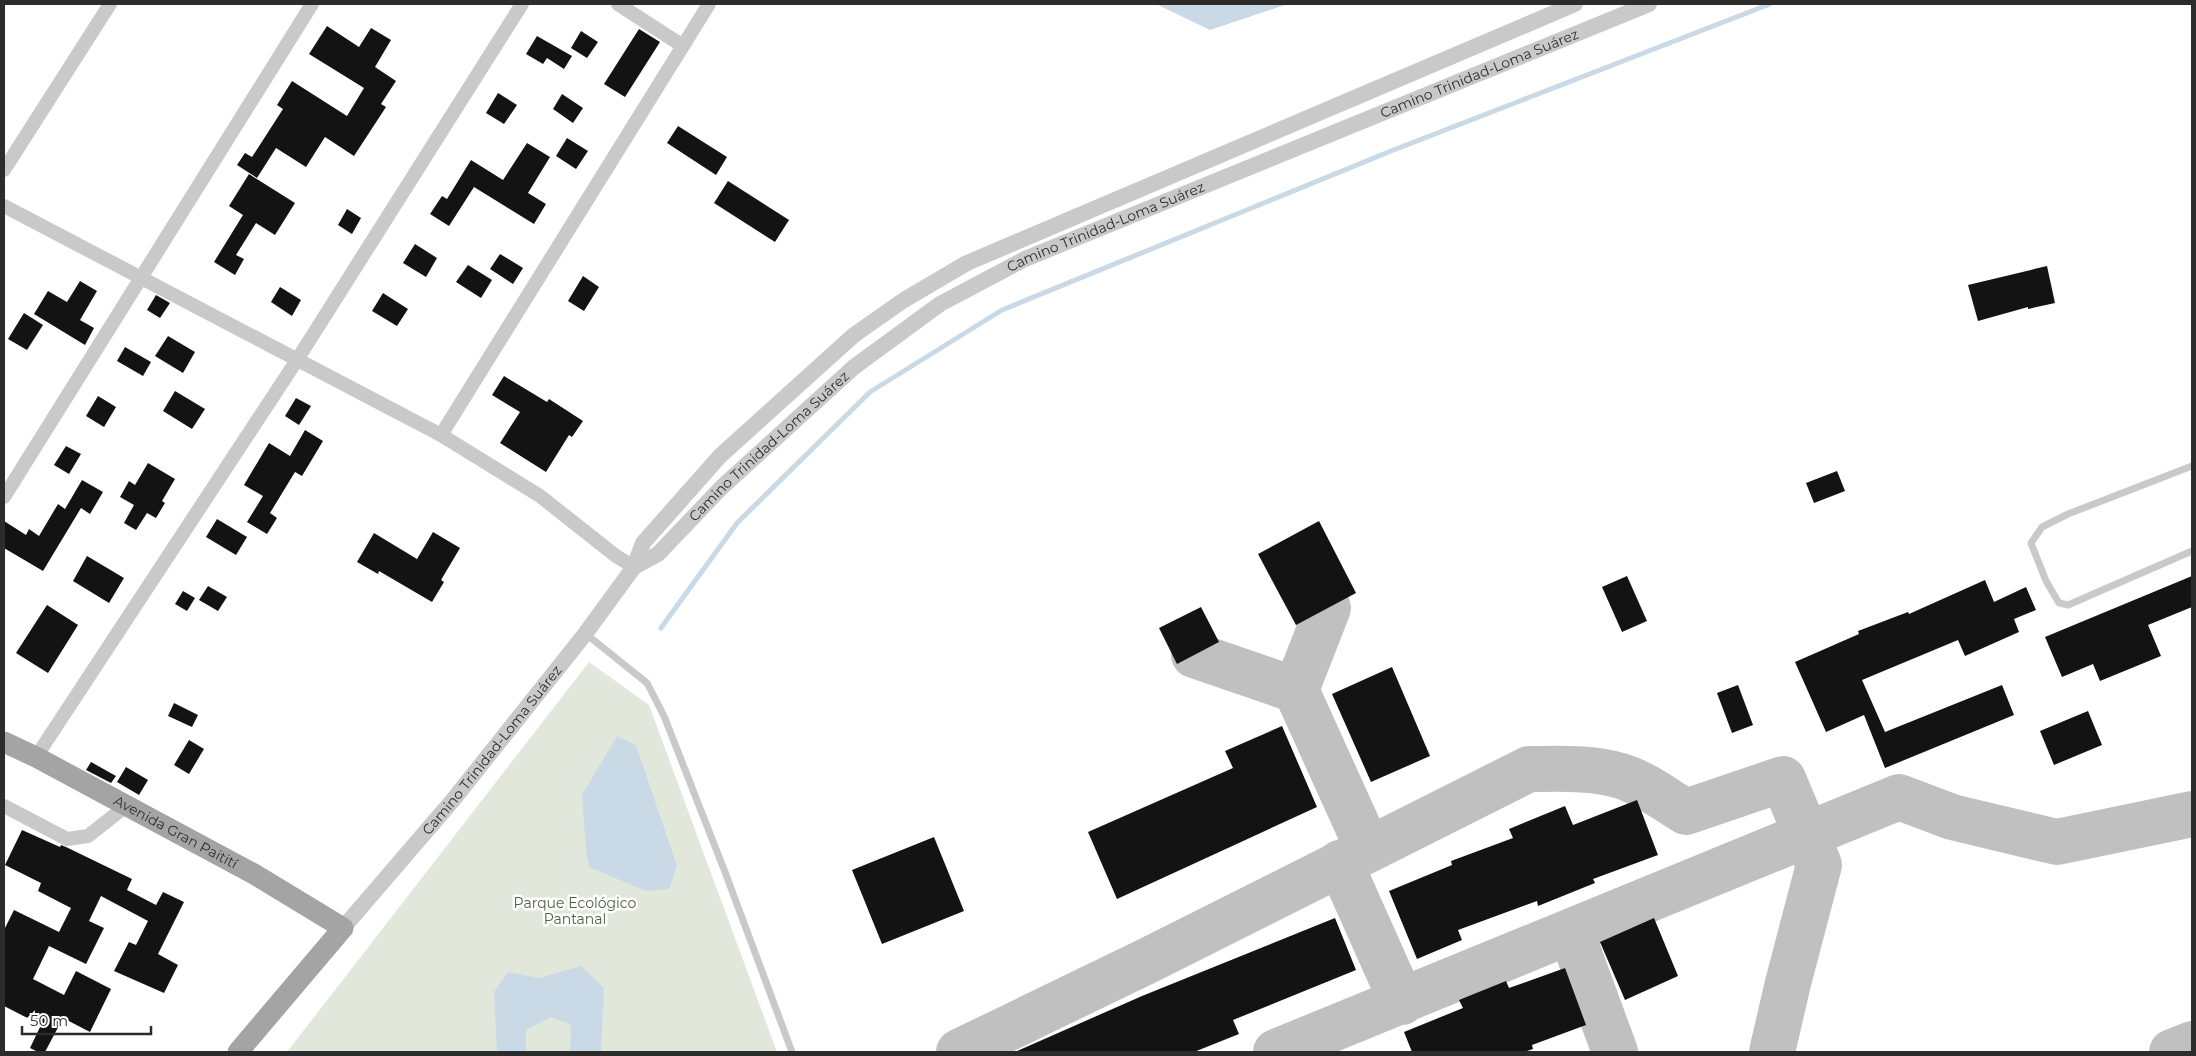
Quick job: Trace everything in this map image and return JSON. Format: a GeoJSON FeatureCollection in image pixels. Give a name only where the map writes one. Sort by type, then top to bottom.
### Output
{"type":"FeatureCollection","features":[{"type":"Feature","properties":{"kind":"main road","name":"Avenida Gran Paitití"},"geometry":{"type":"LineString","coordinates":[[4,742],[36,757],[254,874],[343,928]]}},
{"type":"Feature","properties":{"kind":"main road"},"geometry":{"type":"LineString","coordinates":[[238,1052],[343,928]]}},
{"type":"Feature","properties":{"kind":"street"},"geometry":{"type":"LineString","coordinates":[[4,170],[110,4]]}},
{"type":"Feature","properties":{"kind":"street"},"geometry":{"type":"LineString","coordinates":[[4,497],[312,4]]}},
{"type":"Feature","properties":{"kind":"street"},"geometry":{"type":"LineString","coordinates":[[36,757],[297,360],[522,4]]}},
{"type":"Feature","properties":{"kind":"street"},"geometry":{"type":"LineString","coordinates":[[618,4],[682,46]]}},
{"type":"Feature","properties":{"kind":"street"},"geometry":{"type":"LineString","coordinates":[[441,434],[709,4]]}},
{"type":"Feature","properties":{"kind":"street","name":"Camino Trinidad-Loma Suárez"},"geometry":{"type":"LineString","coordinates":[[343,928],[453,800],[585,634],[634,568],[642,542],[720,456],[854,334],[904,300],[967,263],[1549,9],[1575,4]]}},
{"type":"Feature","properties":{"kind":"street","name":"Camino Trinidad-Loma Suárez"},"geometry":{"type":"LineString","coordinates":[[634,568],[658,554],[722,487],[854,367],[940,304],[987,278],[1035,255],[1649,4]]}},
{"type":"Feature","properties":{"kind":"street"},"geometry":{"type":"LineString","coordinates":[[4,206],[441,434],[540,496],[634,568]]}},
{"type":"Feature","properties":{"kind":"street"},"geometry":{"type":"LineString","coordinates":[[4,806],[67,839],[88,836],[126,806]]}},
{"type":"Feature","properties":{"kind":"lane"},"geometry":{"type":"LineString","coordinates":[[2192,466],[2068,514],[2042,527],[2031,543],[2046,581],[2058,603],[2068,605],[2192,551]]}},
{"type":"Feature","properties":{"kind":"lane"},"geometry":{"type":"LineString","coordinates":[[585,634],[647,683],[664,716],[792,1052]]}},
{"type":"Feature","properties":{"kind":"green space","name":"Parque Ecológico Pantanal"},"geometry":{"type":"Polygon","coordinates":[[[589,662],[649,705],[777,1052],[287,1052],[589,662]]]}},
{"type":"Feature","properties":{"kind":"water"},"geometry":{"type":"Polygon","coordinates":[[[1156,4],[1288,4],[1210,30],[1156,4]]]}},
{"type":"Feature","properties":{"kind":"water"},"geometry":{"type":"Polygon","coordinates":[[[617,736],[636,745],[677,866],[669,889],[646,891],[589,867],[582,795],[617,736]]]}},
{"type":"Feature","properties":{"kind":"water"},"geometry":{"type":"Polygon","coordinates":[[[581,966],[604,988],[601,1052],[570,1052],[571,1025],[551,1017],[526,1030],[526,1052],[497,1052],[494,992],[508,972],[539,978],[581,966]]]}},
{"type":"Feature","properties":{"kind":"building"},"geometry":{"type":"Polygon","coordinates":[[[327,26],[359,47],[371,28],[391,40],[375,67],[396,81],[381,104],[386,107],[354,156],[325,137],[306,167],[276,148],[257,178],[237,165],[245,153],[252,157],[283,109],[277,105],[292,81],[347,116],[364,88],[309,54],[327,26]]]}},
{"type":"Feature","properties":{"kind":"building"},"geometry":{"type":"Polygon","coordinates":[[[639,29],[660,42],[625,97],[604,84],[639,29]]]}},
{"type":"Feature","properties":{"kind":"building"},"geometry":{"type":"Polygon","coordinates":[[[581,31],[598,42],[587,58],[571,48],[581,31]]]}},
{"type":"Feature","properties":{"kind":"building"},"geometry":{"type":"Polygon","coordinates":[[[537,36],[572,56],[564,69],[547,58],[543,64],[526,54],[537,36]]]}},
{"type":"Feature","properties":{"kind":"building"},"geometry":{"type":"Polygon","coordinates":[[[498,93],[517,105],[504,124],[486,113],[498,93]]]}},
{"type":"Feature","properties":{"kind":"building"},"geometry":{"type":"Polygon","coordinates":[[[562,94],[583,108],[573,123],[553,109],[562,94]]]}},
{"type":"Feature","properties":{"kind":"building"},"geometry":{"type":"Polygon","coordinates":[[[678,126],[727,157],[716,175],[667,143],[678,126]]]}},
{"type":"Feature","properties":{"kind":"building"},"geometry":{"type":"Polygon","coordinates":[[[567,138],[588,151],[576,169],[556,156],[567,138]]]}},
{"type":"Feature","properties":{"kind":"building"},"geometry":{"type":"Polygon","coordinates":[[[527,143],[550,157],[528,193],[546,204],[534,224],[474,187],[449,226],[430,214],[442,196],[447,199],[471,160],[503,180],[527,143]]]}},
{"type":"Feature","properties":{"kind":"building"},"geometry":{"type":"Polygon","coordinates":[[[249,174],[295,203],[275,235],[256,223],[236,255],[244,259],[235,275],[214,262],[243,215],[229,206],[249,174]]]}},
{"type":"Feature","properties":{"kind":"building"},"geometry":{"type":"Polygon","coordinates":[[[728,181],[789,220],[775,242],[714,203],[728,181]]]}},
{"type":"Feature","properties":{"kind":"building"},"geometry":{"type":"Polygon","coordinates":[[[347,209],[361,218],[352,234],[338,225],[347,209]]]}},
{"type":"Feature","properties":{"kind":"building"},"geometry":{"type":"Polygon","coordinates":[[[415,244],[437,258],[426,277],[403,263],[415,244]]]}},
{"type":"Feature","properties":{"kind":"building"},"geometry":{"type":"Polygon","coordinates":[[[500,254],[523,268],[513,284],[490,269],[500,254]]]}},
{"type":"Feature","properties":{"kind":"building"},"geometry":{"type":"Polygon","coordinates":[[[468,265],[492,280],[481,298],[456,282],[468,265]]]}},
{"type":"Feature","properties":{"kind":"building"},"geometry":{"type":"Polygon","coordinates":[[[2047,266],[2055,303],[2028,309],[2028,307],[1978,321],[1968,285],[2047,266]]]}},
{"type":"Feature","properties":{"kind":"building"},"geometry":{"type":"Polygon","coordinates":[[[583,276],[599,287],[584,311],[568,301],[583,276]]]}},
{"type":"Feature","properties":{"kind":"building"},"geometry":{"type":"Polygon","coordinates":[[[80,281],[97,291],[80,320],[94,328],[85,345],[34,314],[48,291],[67,302],[80,281]]]}},
{"type":"Feature","properties":{"kind":"building"},"geometry":{"type":"Polygon","coordinates":[[[280,287],[301,300],[292,316],[271,302],[280,287]]]}},
{"type":"Feature","properties":{"kind":"building"},"geometry":{"type":"Polygon","coordinates":[[[383,293],[408,309],[397,326],[372,311],[383,293]]]}},
{"type":"Feature","properties":{"kind":"building"},"geometry":{"type":"Polygon","coordinates":[[[156,295],[170,303],[160,318],[147,310],[156,295]]]}},
{"type":"Feature","properties":{"kind":"building"},"geometry":{"type":"Polygon","coordinates":[[[24,313],[43,325],[27,350],[8,339],[24,313]]]}},
{"type":"Feature","properties":{"kind":"building"},"geometry":{"type":"Polygon","coordinates":[[[168,336],[195,352],[183,373],[155,356],[168,336]]]}},
{"type":"Feature","properties":{"kind":"building"},"geometry":{"type":"Polygon","coordinates":[[[125,347],[151,362],[143,376],[117,361],[125,347]]]}},
{"type":"Feature","properties":{"kind":"building"},"geometry":{"type":"Polygon","coordinates":[[[504,376],[547,402],[549,399],[583,421],[572,437],[569,435],[546,472],[500,443],[520,412],[492,395],[504,376]]]}},
{"type":"Feature","properties":{"kind":"building"},"geometry":{"type":"Polygon","coordinates":[[[175,391],[205,409],[192,429],[163,411],[175,391]]]}},
{"type":"Feature","properties":{"kind":"building"},"geometry":{"type":"Polygon","coordinates":[[[98,396],[116,407],[104,427],[86,416],[98,396]]]}},
{"type":"Feature","properties":{"kind":"building"},"geometry":{"type":"Polygon","coordinates":[[[296,398],[311,406],[299,425],[285,416],[296,398]]]}},
{"type":"Feature","properties":{"kind":"building"},"geometry":{"type":"Polygon","coordinates":[[[305,430],[323,441],[302,476],[295,472],[270,513],[277,518],[267,534],[247,522],[263,496],[244,485],[269,443],[290,456],[305,430]]]}},
{"type":"Feature","properties":{"kind":"building"},"geometry":{"type":"Polygon","coordinates":[[[66,446],[81,454],[69,474],[54,465],[66,446]]]}},
{"type":"Feature","properties":{"kind":"building"},"geometry":{"type":"Polygon","coordinates":[[[148,463],[175,479],[162,501],[165,503],[156,518],[147,513],[136,530],[124,523],[134,505],[120,497],[129,481],[135,485],[148,463]]]}},
{"type":"Feature","properties":{"kind":"building"},"geometry":{"type":"Polygon","coordinates":[[[1837,471],[1845,491],[1814,503],[1806,483],[1837,471]]]}},
{"type":"Feature","properties":{"kind":"building"},"geometry":{"type":"Polygon","coordinates":[[[82,480],[103,492],[90,514],[81,508],[43,571],[4,548],[4,521],[26,535],[29,529],[39,536],[58,504],[65,509],[82,480]]]}},
{"type":"Feature","properties":{"kind":"building"},"geometry":{"type":"Polygon","coordinates":[[[217,519],[247,537],[236,555],[206,537],[217,519]]]}},
{"type":"Feature","properties":{"kind":"building"},"geometry":{"type":"Polygon","coordinates":[[[1319,521],[1356,593],[1296,625],[1258,554],[1319,521]]]}},
{"type":"Feature","properties":{"kind":"building"},"geometry":{"type":"Polygon","coordinates":[[[433,532],[460,548],[441,580],[444,582],[432,602],[379,571],[378,574],[357,562],[374,533],[417,559],[433,532]]]}},
{"type":"Feature","properties":{"kind":"building"},"geometry":{"type":"Polygon","coordinates":[[[87,556],[124,578],[109,603],[73,581],[87,556]]]}},
{"type":"Feature","properties":{"kind":"building"},"geometry":{"type":"Polygon","coordinates":[[[1627,576],[1647,621],[1622,632],[1602,587],[1627,576]]]}},
{"type":"Feature","properties":{"kind":"building"},"geometry":{"type":"Polygon","coordinates":[[[2192,576],[2192,607],[2148,625],[2161,656],[2100,681],[2093,664],[2062,677],[2045,637],[2192,576]]]}},
{"type":"Feature","properties":{"kind":"building"},"geometry":{"type":"Polygon","coordinates":[[[1985,580],[1994,602],[2026,587],[2036,610],[2014,619],[2019,632],[1965,656],[1958,640],[1862,680],[1885,732],[2002,685],[2014,715],[1885,768],[1864,715],[1826,732],[1795,662],[1859,634],[1858,631],[1908,612],[1909,614],[1985,580]]]}},
{"type":"Feature","properties":{"kind":"building"},"geometry":{"type":"Polygon","coordinates":[[[208,586],[227,597],[218,611],[199,600],[208,586]]]}},
{"type":"Feature","properties":{"kind":"building"},"geometry":{"type":"Polygon","coordinates":[[[183,591],[195,598],[187,611],[175,604],[183,591]]]}},
{"type":"Feature","properties":{"kind":"building"},"geometry":{"type":"Polygon","coordinates":[[[47,605],[78,625],[48,673],[16,653],[47,605]]]}},
{"type":"Feature","properties":{"kind":"building"},"geometry":{"type":"Polygon","coordinates":[[[1201,607],[1219,642],[1177,664],[1159,628],[1201,607]]]}},
{"type":"Feature","properties":{"kind":"building"},"geometry":{"type":"Polygon","coordinates":[[[1392,667],[1430,756],[1371,782],[1332,694],[1392,667]]]}},
{"type":"Feature","properties":{"kind":"building"},"geometry":{"type":"Polygon","coordinates":[[[1738,685],[1753,725],[1732,733],[1717,693],[1738,685]]]}},
{"type":"Feature","properties":{"kind":"building"},"geometry":{"type":"Polygon","coordinates":[[[174,703],[198,715],[192,727],[168,716],[174,703]]]}},
{"type":"Feature","properties":{"kind":"building"},"geometry":{"type":"Polygon","coordinates":[[[2088,711],[2102,745],[2054,765],[2040,731],[2088,711]]]}},
{"type":"Feature","properties":{"kind":"building"},"geometry":{"type":"Polygon","coordinates":[[[1282,726],[1317,807],[1117,899],[1088,832],[1233,768],[1225,751],[1282,726]]]}},
{"type":"Feature","properties":{"kind":"building"},"geometry":{"type":"Polygon","coordinates":[[[189,740],[204,749],[189,774],[174,765],[189,740]]]}},
{"type":"Feature","properties":{"kind":"building"},"geometry":{"type":"Polygon","coordinates":[[[91,762],[116,776],[111,783],[86,770],[91,762]]]}},
{"type":"Feature","properties":{"kind":"building"},"geometry":{"type":"Polygon","coordinates":[[[126,767],[148,780],[139,795],[117,782],[126,767]]]}},
{"type":"Feature","properties":{"kind":"building"},"geometry":{"type":"Polygon","coordinates":[[[1637,800],[1658,855],[1593,879],[1595,883],[1538,906],[1537,901],[1458,930],[1462,940],[1417,959],[1389,891],[1452,865],[1451,861],[1513,838],[1509,829],[1565,806],[1573,825],[1637,800]]]}},
{"type":"Feature","properties":{"kind":"building"},"geometry":{"type":"Polygon","coordinates":[[[22,830],[60,847],[61,845],[66,847],[132,879],[127,890],[156,905],[163,892],[184,902],[158,954],[178,965],[164,993],[114,971],[129,942],[136,945],[148,921],[101,896],[89,921],[104,928],[86,964],[49,946],[33,979],[64,995],[76,971],[111,989],[90,1032],[63,1018],[45,1052],[38,1052],[30,1048],[41,1025],[4,1006],[4,930],[14,910],[59,932],[71,908],[38,891],[41,883],[5,865],[22,830]]]}},
{"type":"Feature","properties":{"kind":"building"},"geometry":{"type":"Polygon","coordinates":[[[934,837],[964,911],[882,944],[852,870],[934,837]]]}},
{"type":"Feature","properties":{"kind":"building"},"geometry":{"type":"Polygon","coordinates":[[[1335,918],[1356,970],[1233,1020],[1239,1034],[1194,1052],[1015,1052],[1142,996],[1335,918]]]}},
{"type":"Feature","properties":{"kind":"building"},"geometry":{"type":"Polygon","coordinates":[[[1654,918],[1678,976],[1625,1000],[1600,942],[1654,918]]]}},
{"type":"Feature","properties":{"kind":"building"},"geometry":{"type":"Polygon","coordinates":[[[1565,968],[1586,1025],[1532,1045],[1533,1049],[1524,1052],[1412,1052],[1404,1032],[1463,1008],[1459,1000],[1506,981],[1509,988],[1565,968]]]}},
{"type":"Feature","properties":{"kind":"waterway"},"geometry":{"type":"LineString","coordinates":[[661,628],[737,523],[870,392],[1002,310],[1391,151],[1770,4]]}},
{"type":"Feature","properties":{"kind":"taxiway"},"geometry":{"type":"LineString","coordinates":[[1328,608],[1296,690],[1368,849]]}},
{"type":"Feature","properties":{"kind":"taxiway"},"geometry":{"type":"LineString","coordinates":[[1194,655],[1296,690]]}},
{"type":"Feature","properties":{"kind":"taxiway"},"geometry":{"type":"LineString","coordinates":[[959,1052],[1147,961],[1529,769],[1587,770],[1621,776],[1646,787],[1686,812],[1783,779],[1819,865],[1772,1052]]}},
{"type":"Feature","properties":{"kind":"taxiway"},"geometry":{"type":"LineString","coordinates":[[1276,1052],[1899,797],[1952,817],[2057,842],[2192,814]]}},
{"type":"Feature","properties":{"kind":"taxiway"},"geometry":{"type":"LineString","coordinates":[[1340,863],[1402,1002]]}},
{"type":"Feature","properties":{"kind":"taxiway"},"geometry":{"type":"LineString","coordinates":[[1571,932],[1615,1052]]}},
{"type":"Feature","properties":{"kind":"taxiway"},"geometry":{"type":"LineString","coordinates":[[2172,1052],[2192,1044]]}}]}
